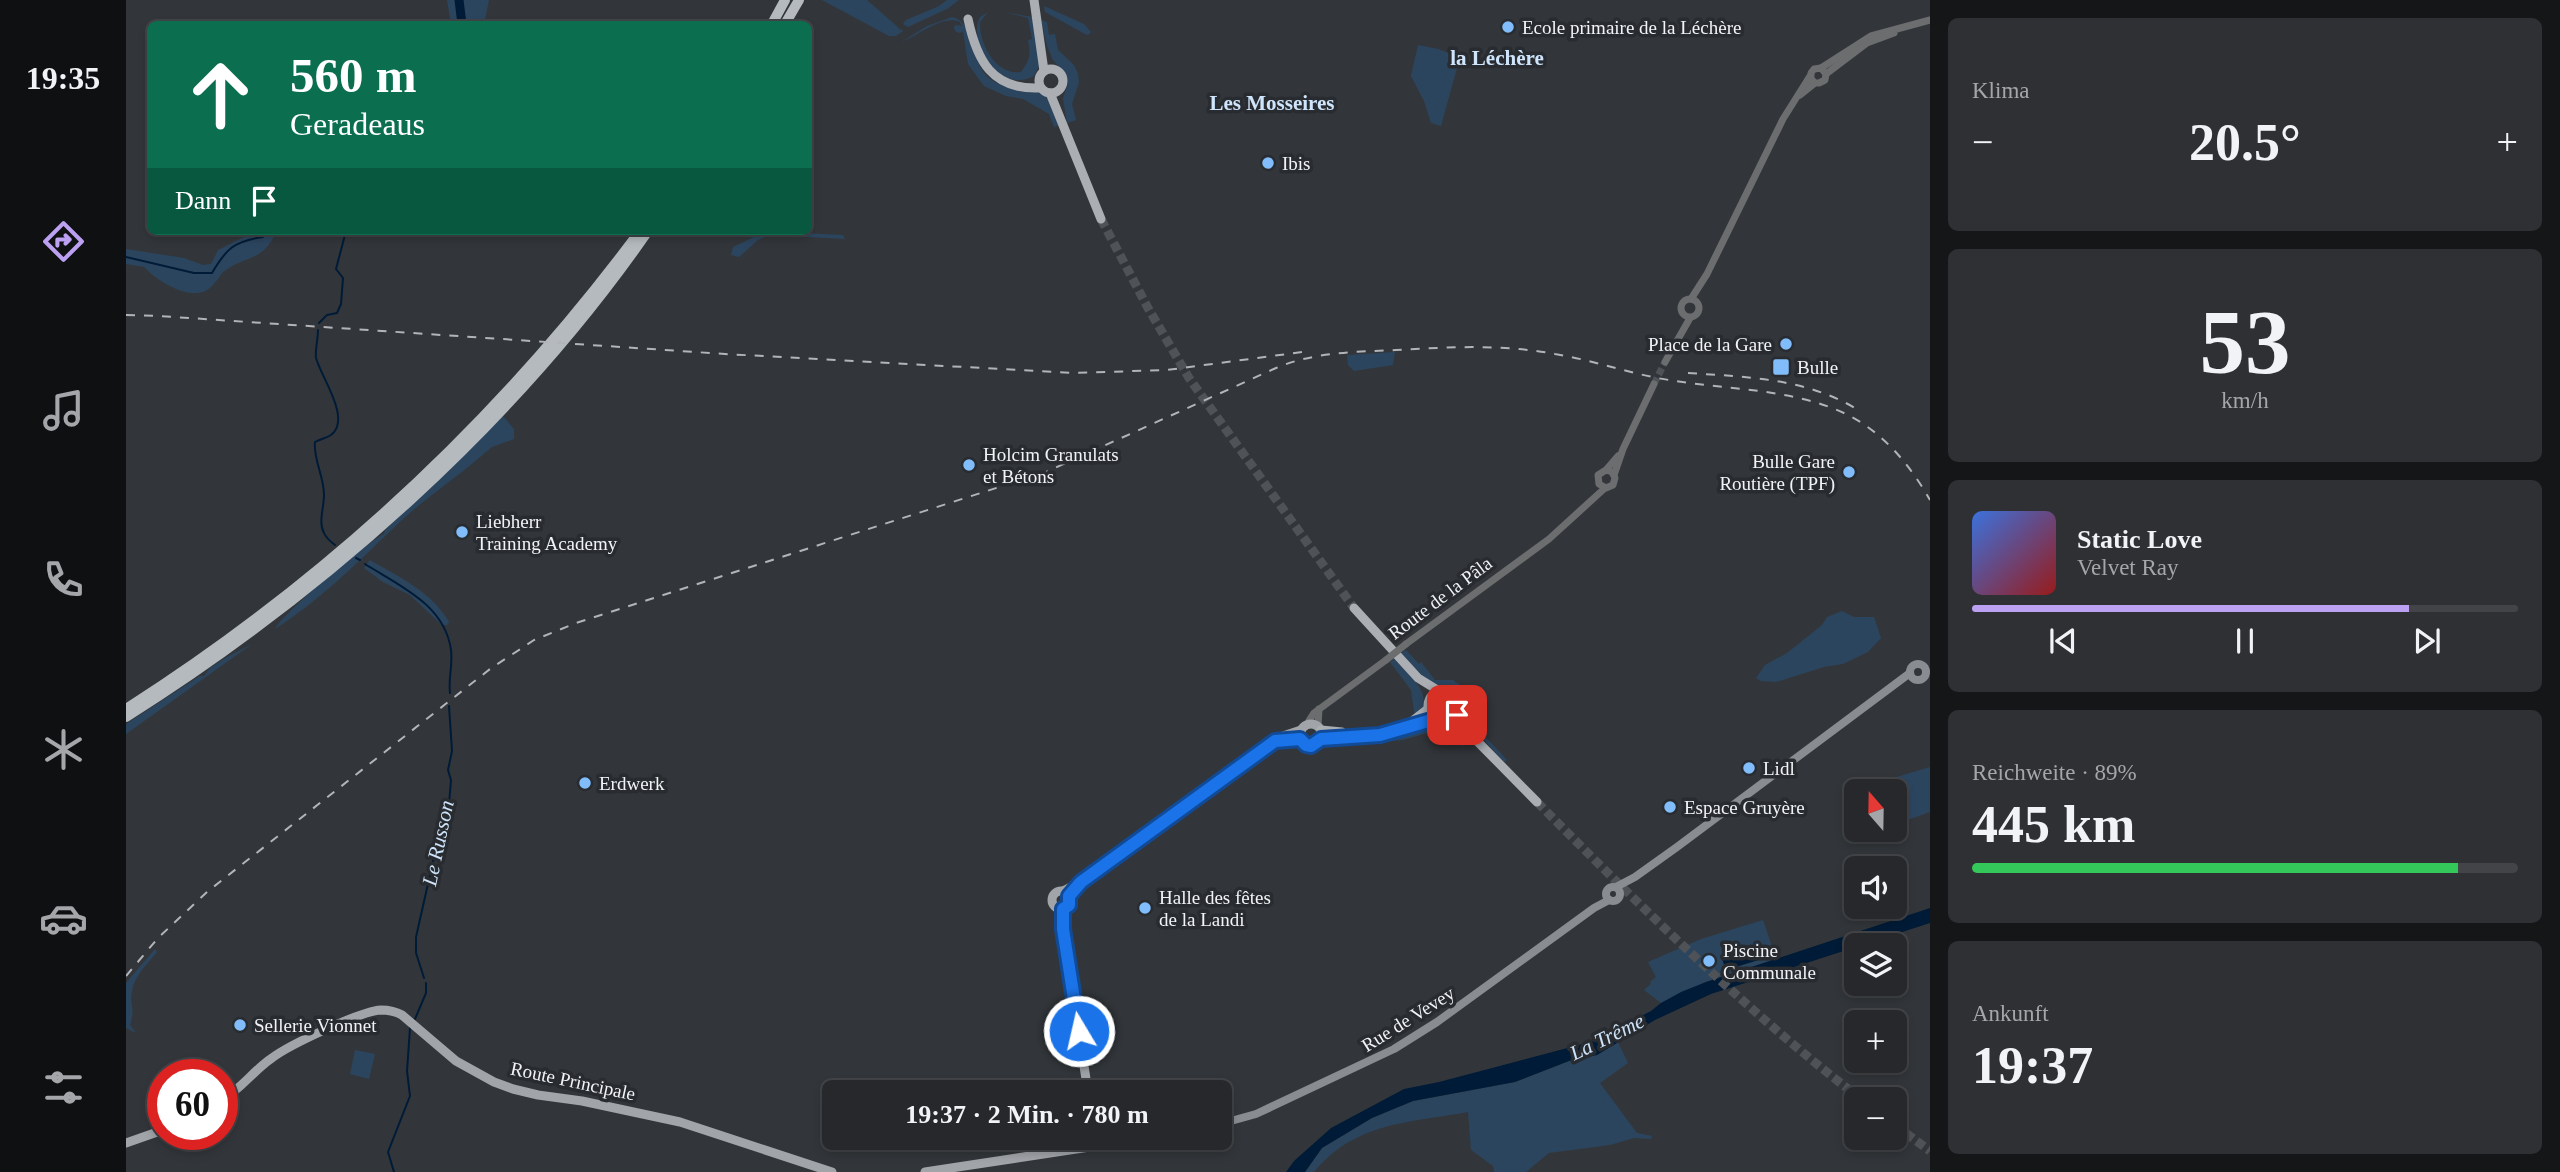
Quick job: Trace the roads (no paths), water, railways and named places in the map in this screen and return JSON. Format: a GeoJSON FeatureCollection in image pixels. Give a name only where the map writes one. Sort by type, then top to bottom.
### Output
{"type":"FeatureCollection","features":[{"type":"Feature","properties":{"kind":"highway"},"geometry":{"type":"LineString","coordinates":[[774,21],[785,0]]}},
{"type":"Feature","properties":{"kind":"highway"},"geometry":{"type":"LineString","coordinates":[[781,21],[793,0]]}},
{"type":"Feature","properties":{"kind":"highway"},"geometry":{"type":"LineString","coordinates":[[787,21],[799,0]]}},
{"type":"Feature","properties":{"kind":"highway"},"geometry":{"type":"LineString","coordinates":[[1034,0],[1044,77],[1054,92],[1101,219]]}},
{"type":"Feature","properties":{"kind":"highway"},"geometry":{"type":"LineString","coordinates":[[971,18],[981,61],[988,70],[1003,82],[1018,85],[1061,73],[1063,86],[1054,92]]}},
{"type":"Feature","properties":{"kind":"highway"},"geometry":{"type":"LineString","coordinates":[[126,709],[192,666],[269,610],[413,487],[535,361],[644,235]]}},
{"type":"Feature","properties":{"kind":"highway"},"geometry":{"type":"LineString","coordinates":[[126,717],[207,664],[273,615],[408,502],[531,376],[584,314],[644,235]]}},
{"type":"Feature","properties":{"kind":"highway"},"geometry":{"type":"LineString","coordinates":[[1354,608],[1418,678],[1439,691],[1450,691],[1457,696],[1460,705],[1458,713],[1449,721]]}},
{"type":"Feature","properties":{"kind":"highway"},"geometry":{"type":"LineString","coordinates":[[1418,678],[1435,719]]}},
{"type":"Feature","properties":{"kind":"highway"},"geometry":{"type":"LineString","coordinates":[[1311,731],[1385,730],[1417,719],[1439,691]]}},
{"type":"Feature","properties":{"kind":"highway"},"geometry":{"type":"LineString","coordinates":[[1458,713],[1473,737]]}},
{"type":"Feature","properties":{"kind":"highway"},"geometry":{"type":"LineString","coordinates":[[1311,731],[1380,735],[1435,719],[1449,721],[1473,737],[1537,802]]}},
{"type":"Feature","properties":{"kind":"main road"},"geometry":{"type":"LineString","coordinates":[[1919,664],[1928,674],[1920,680],[1911,676],[1913,665],[1919,664]]}},
{"type":"Feature","properties":{"kind":"main road","name":"Rue de Vevey"},"geometry":{"type":"LineString","coordinates":[[1232,1121],[1256,1114],[1394,1049],[1437,1022],[1594,908],[1607,897],[1609,888],[1618,890],[1911,676]]}},
{"type":"Feature","properties":{"kind":"main road"},"geometry":{"type":"LineString","coordinates":[[1066,894],[1275,741],[1311,731]]}},
{"type":"Feature","properties":{"kind":"main road"},"geometry":{"type":"LineString","coordinates":[[1066,894],[1058,891],[1052,896],[1052,903],[1059,909],[1063,929],[1086,1080]]}},
{"type":"Feature","properties":{"kind":"main road"},"geometry":{"type":"LineString","coordinates":[[1059,909],[1069,905],[1066,894]]}},
{"type":"Feature","properties":{"kind":"main road","name":"Route Principale"},"geometry":{"type":"LineString","coordinates":[[238,1088],[261,1065],[287,1048],[365,1014],[385,1010],[402,1015],[471,1071],[513,1089],[680,1122],[832,1172]]}},
{"type":"Feature","properties":{"kind":"main road"},"geometry":{"type":"LineString","coordinates":[[126,1143],[147,1136]]}},
{"type":"Feature","properties":{"kind":"main road"},"geometry":{"type":"LineString","coordinates":[[925,1172],[1050,1150]]}},
{"type":"Feature","properties":{"kind":"street"},"geometry":{"type":"LineString","coordinates":[[1665,362],[1686,316],[1682,304],[1694,300],[1795,99],[1813,80],[1814,69],[1823,71],[1869,39],[1930,22]]}},
{"type":"Feature","properties":{"kind":"street"},"geometry":{"type":"LineString","coordinates":[[1813,80],[1824,81],[1823,71]]}},
{"type":"Feature","properties":{"kind":"street"},"geometry":{"type":"LineString","coordinates":[[1686,316],[1699,312],[1694,300]]}},
{"type":"Feature","properties":{"kind":"street"},"geometry":{"type":"LineString","coordinates":[[1610,473],[1654,384]]}},
{"type":"Feature","properties":{"kind":"street","name":"Route de la Pâla"},"geometry":{"type":"LineString","coordinates":[[1311,731],[1319,709],[1549,539],[1614,483],[1610,473],[1599,474],[1598,481],[1579,512]]}},
{"type":"Feature","properties":{"kind":"street"},"geometry":{"type":"LineString","coordinates":[[1598,481],[1605,488]]}},
{"type":"Feature","properties":{"kind":"water"},"geometry":{"type":"Polygon","coordinates":[[[1930,908],[1930,923],[1899,933],[1854,933],[1897,919],[1907,919],[1907,916],[1930,908]]]}},
{"type":"Feature","properties":{"kind":"water","name":"La Trême"},"geometry":{"type":"Polygon","coordinates":[[[1844,936],[1844,951],[1711,994],[1655,1020],[1597,1055],[1569,1061],[1515,1082],[1413,1101],[1372,1118],[1322,1148],[1305,1172],[1286,1172],[1294,1161],[1331,1128],[1404,1089],[1590,1042],[1651,1011],[1681,992],[1844,936]]]}},
{"type":"Feature","properties":{"kind":"water"},"geometry":{"type":"Polygon","coordinates":[[[1758,948],[1762,959],[1726,970],[1722,959],[1758,948]]]}},
{"type":"Feature","properties":{"kind":"waterway"},"geometry":{"type":"LineString","coordinates":[[459,0],[462,21]]}},
{"type":"Feature","properties":{"kind":"waterway"},"geometry":{"type":"LineString","coordinates":[[126,257],[194,273],[212,273],[232,247],[264,235]]}},
{"type":"Feature","properties":{"kind":"waterway","name":"Le Russon"},"geometry":{"type":"LineString","coordinates":[[319,323],[327,315],[337,313],[341,304],[343,278],[336,269],[345,235]]}},
{"type":"Feature","properties":{"kind":"waterway","name":"Le Russon"},"geometry":{"type":"LineString","coordinates":[[318,330],[316,358],[337,409],[338,419],[337,428],[331,435],[315,442],[324,488],[322,529],[335,545]]}},
{"type":"Feature","properties":{"kind":"waterway","name":"Le Russon"},"geometry":{"type":"LineString","coordinates":[[356,558],[360,560]]}},
{"type":"Feature","properties":{"kind":"waterway","name":"Le Russon"},"geometry":{"type":"LineString","coordinates":[[365,564],[419,598],[440,621],[451,650],[450,693]]}},
{"type":"Feature","properties":{"kind":"waterway","name":"Le Russon"},"geometry":{"type":"LineString","coordinates":[[424,978],[416,953],[416,937],[441,826],[449,804],[451,780],[448,770],[452,751],[449,706]]}},
{"type":"Feature","properties":{"kind":"waterway","name":"Le Russon"},"geometry":{"type":"LineString","coordinates":[[415,1019],[426,993],[426,983]]}},
{"type":"Feature","properties":{"kind":"waterway","name":"Le Russon"},"geometry":{"type":"LineString","coordinates":[[394,1172],[388,1152],[410,1096],[407,1071],[410,1028]]}},
{"type":"Feature","properties":{"kind":"tunnel"},"geometry":{"type":"LineString","coordinates":[[1101,219],[1189,378],[1354,608]]}},
{"type":"Feature","properties":{"kind":"tunnel"},"geometry":{"type":"LineString","coordinates":[[1654,384],[1665,362]]}},
{"type":"Feature","properties":{"kind":"tunnel"},"geometry":{"type":"LineString","coordinates":[[1537,802],[1654,918],[1735,993],[1846,1087]]}},
{"type":"Feature","properties":{"kind":"tunnel"},"geometry":{"type":"LineString","coordinates":[[1907,1134],[1930,1151]]}},
{"type":"Feature","properties":{"kind":"railway"},"geometry":{"type":"LineString","coordinates":[[126,315],[725,354],[1074,373],[1167,370],[1302,352]]}},
{"type":"Feature","properties":{"kind":"railway"},"geometry":{"type":"LineString","coordinates":[[126,976],[158,938],[207,892],[490,669],[534,640],[576,623],[1046,472],[1276,368],[1305,359],[1350,352],[1476,347],[1515,349],[1569,357],[1669,380],[1782,394],[1825,405],[1872,430],[1914,474],[1930,500]]}},
{"type":"Feature","properties":{"kind":"railway"},"geometry":{"type":"LineString","coordinates":[[1688,373],[1777,381],[1819,392],[1860,411]]}},
{"type":"Feature","properties":{"kind":"place","name":"Ecole primaire de la Léchère"},"geometry":{"type":"Point","coordinates":[1508,27]}},
{"type":"Feature","properties":{"kind":"place","name":"Ibis"},"geometry":{"type":"Point","coordinates":[1268,163]}},
{"type":"Feature","properties":{"kind":"place","name":"Place de la Gare"},"geometry":{"type":"Point","coordinates":[1786,344]}},
{"type":"Feature","properties":{"kind":"place","name":"Bulle"},"geometry":{"type":"Point","coordinates":[1781,367]}},
{"type":"Feature","properties":{"kind":"place","name":"Holcim Granulats et Bétons"},"geometry":{"type":"Point","coordinates":[969,465]}},
{"type":"Feature","properties":{"kind":"place","name":"Bulle Gare Routière (TPF)"},"geometry":{"type":"Point","coordinates":[1849,472]}},
{"type":"Feature","properties":{"kind":"place","name":"Liebherr Training Academy"},"geometry":{"type":"Point","coordinates":[462,532]}},
{"type":"Feature","properties":{"kind":"place","name":"Lidl"},"geometry":{"type":"Point","coordinates":[1749,768]}},
{"type":"Feature","properties":{"kind":"place","name":"Erdwerk"},"geometry":{"type":"Point","coordinates":[585,783]}},
{"type":"Feature","properties":{"kind":"place","name":"Espace Gruyère"},"geometry":{"type":"Point","coordinates":[1670,807]}},
{"type":"Feature","properties":{"kind":"place","name":"Halle des fêtes de la Landi"},"geometry":{"type":"Point","coordinates":[1145,908]}},
{"type":"Feature","properties":{"kind":"place","name":"Piscine Communale"},"geometry":{"type":"Point","coordinates":[1709,961]}},
{"type":"Feature","properties":{"kind":"place","name":"Sellerie Vionnet"},"geometry":{"type":"Point","coordinates":[240,1025]}},
{"type":"Feature","properties":{"kind":"district","name":"la Léchère"},"geometry":{"type":"Point","coordinates":[1497,58]}},
{"type":"Feature","properties":{"kind":"district","name":"Les Mosseires"},"geometry":{"type":"Point","coordinates":[1272,103]}}]}
